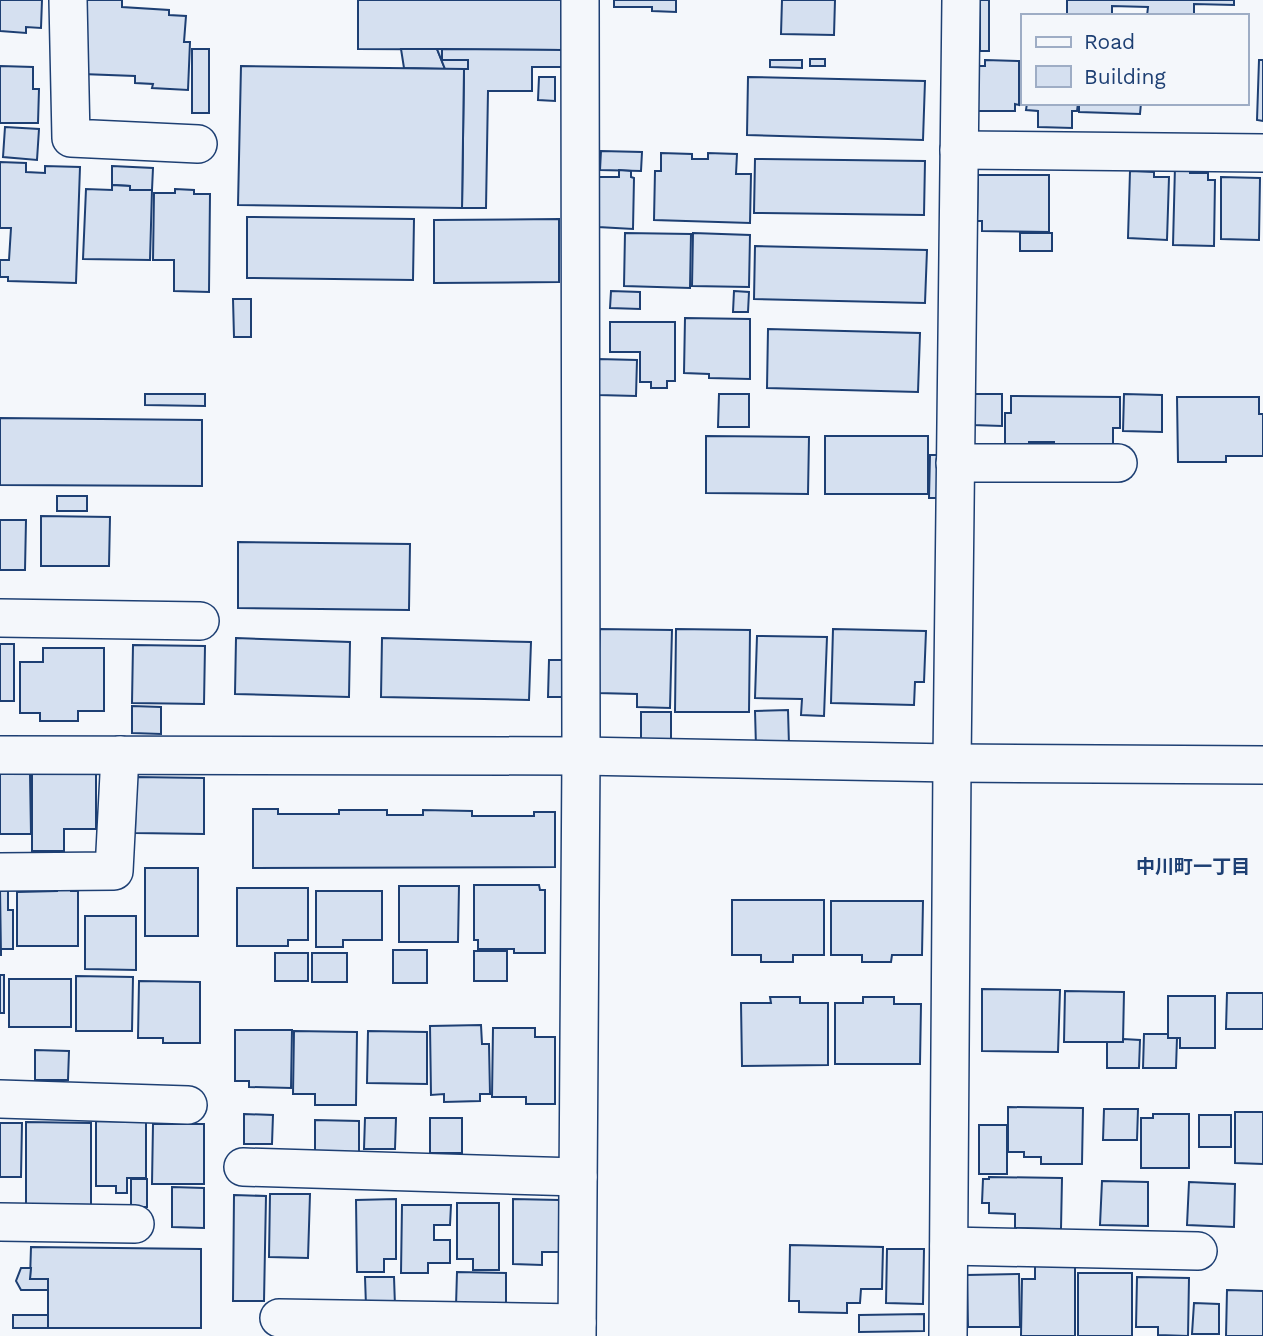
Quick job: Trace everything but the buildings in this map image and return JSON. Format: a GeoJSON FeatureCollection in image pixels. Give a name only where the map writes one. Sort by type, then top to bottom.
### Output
{"type":"FeatureCollection","features":[{"type":"Feature","properties":{"kind":"street"},"geometry":{"type":"LineString","coordinates":[[68,0],[71,138],[198,144]]}},
{"type":"Feature","properties":{"kind":"street"},"geometry":{"type":"LineString","coordinates":[[279,1318],[577,1330],[581,756],[580,0]]}},
{"type":"Feature","properties":{"kind":"street"},"geometry":{"type":"LineString","coordinates":[[948,1336],[961,0]]}},
{"type":"Feature","properties":{"kind":"street"},"geometry":{"type":"LineString","coordinates":[[959,150],[1263,153]]}},
{"type":"Feature","properties":{"kind":"street"},"geometry":{"type":"LineString","coordinates":[[955,463],[1118,463]]}},
{"type":"Feature","properties":{"kind":"street"},"geometry":{"type":"LineString","coordinates":[[0,618],[200,621]]}},
{"type":"Feature","properties":{"kind":"street"},"geometry":{"type":"LineString","coordinates":[[0,755],[581,756],[952,763],[1263,765]]}},
{"type":"Feature","properties":{"kind":"street"},"geometry":{"type":"LineString","coordinates":[[0,872],[114,871],[120,755]]}},
{"type":"Feature","properties":{"kind":"street"},"geometry":{"type":"LineString","coordinates":[[0,1099],[188,1105]]}},
{"type":"Feature","properties":{"kind":"street"},"geometry":{"type":"LineString","coordinates":[[243,1167],[578,1177]]}},
{"type":"Feature","properties":{"kind":"street"},"geometry":{"type":"LineString","coordinates":[[0,1222],[135,1224]]}},
{"type":"Feature","properties":{"kind":"street"},"geometry":{"type":"LineString","coordinates":[[949,1246],[1198,1251]]}},
{"type":"Feature","properties":{"kind":"district","name":"中川町一丁目"},"geometry":{"type":"Point","coordinates":[1193,866]}}]}
